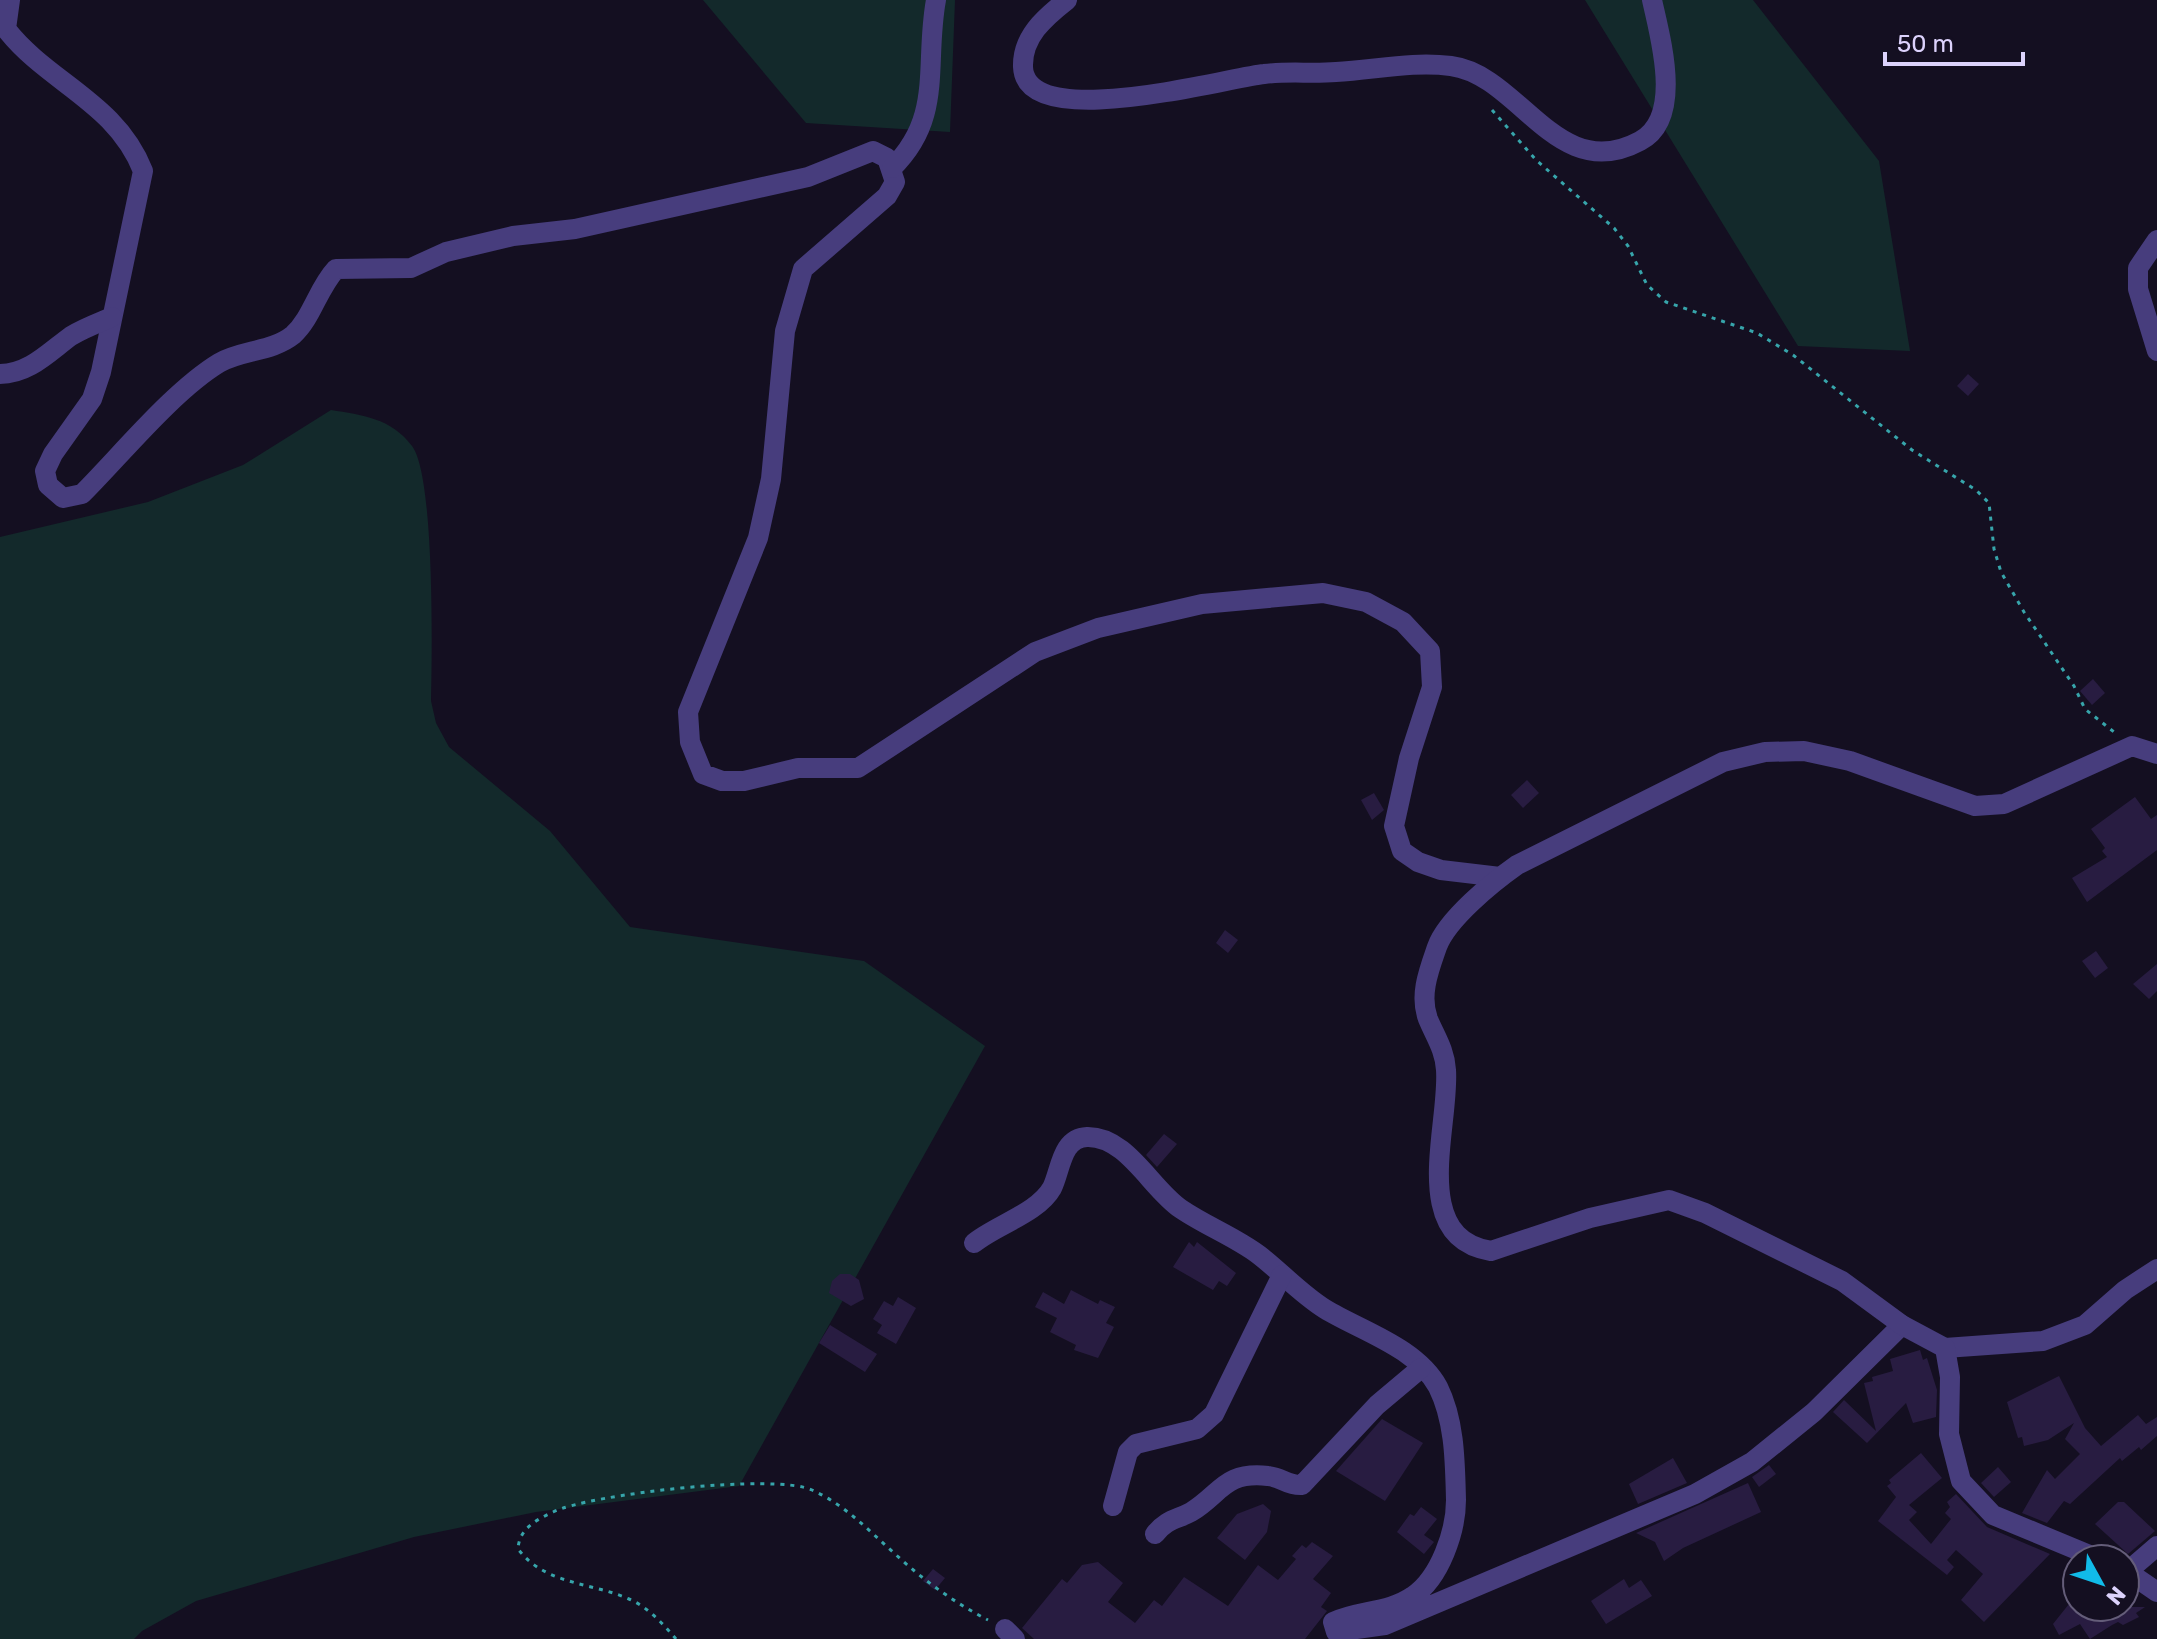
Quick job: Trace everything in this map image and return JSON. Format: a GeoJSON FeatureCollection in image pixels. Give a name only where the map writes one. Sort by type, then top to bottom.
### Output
{"type":"FeatureCollection","features":[{"type":"Feature","properties":{"kind":"street"},"geometry":{"type":"LineString","coordinates":[[10,0],[6,29],[101,108],[135,151],[143,171],[92,399],[53,454],[45,471],[48,485],[63,498],[82,494],[187,388],[220,362],[285,341],[296,332],[321,285],[336,269],[411,268],[446,252],[513,236],[575,229],[703,203],[808,177],[873,151],[887,158],[895,182],[887,196],[803,269],[792,299],[785,331],[771,479],[758,538],[688,712],[690,742],[703,774],[722,781],[744,781],[798,768],[858,768],[1035,652],[1098,628],[1202,604],[1323,593],[1366,602],[1403,622],[1430,651],[1432,687],[1409,758],[1394,826],[1402,851],[1418,862],[1441,870],[1500,877]]}},
{"type":"Feature","properties":{"kind":"street"},"geometry":{"type":"LineString","coordinates":[[892,168],[914,145],[926,119],[936,0]]}},
{"type":"Feature","properties":{"kind":"street"},"geometry":{"type":"LineString","coordinates":[[1067,0],[1033,31],[1022,49],[1023,75],[1032,88],[1048,96],[1100,99],[1176,92],[1226,78],[1265,74],[1337,72],[1394,64],[1451,66],[1474,71],[1497,85],[1534,122],[1560,138],[1587,150],[1618,150],[1643,140],[1650,133],[1657,125],[1665,103],[1666,65],[1652,0]]}},
{"type":"Feature","properties":{"kind":"street"},"geometry":{"type":"LineString","coordinates":[[2157,240],[2138,268],[2138,289],[2157,351]]}},
{"type":"Feature","properties":{"kind":"street"},"geometry":{"type":"LineString","coordinates":[[0,374],[20,371],[45,357],[74,334],[112,317]]}},
{"type":"Feature","properties":{"kind":"street"},"geometry":{"type":"LineString","coordinates":[[2157,754],[2132,746],[2004,804],[1975,806],[1850,761],[1804,751],[1765,752],[1709,768],[1517,865],[1500,877],[1438,942],[1424,989],[1427,1016],[1442,1046],[1446,1071],[1438,1183],[1453,1232],[1475,1248],[1491,1251],[1590,1218],[1669,1200],[1705,1213],[1842,1281],[1902,1325],[1945,1348],[2043,1341],[2085,1325],[2125,1290],[2157,1269]]}},
{"type":"Feature","properties":{"kind":"street"},"geometry":{"type":"LineString","coordinates":[[974,1243],[991,1229],[1037,1204],[1052,1189],[1062,1157],[1072,1142],[1085,1137],[1116,1145],[1179,1208],[1258,1254],[1323,1308],[1381,1338],[1421,1368],[1437,1385],[1448,1415],[1455,1461],[1456,1516],[1427,1584],[1393,1606],[1333,1622],[1336,1632],[1385,1625],[1695,1494],[1752,1462],[1814,1412],[1902,1325]]}},
{"type":"Feature","properties":{"kind":"street"},"geometry":{"type":"LineString","coordinates":[[1113,1506],[1128,1452],[1136,1444],[1197,1429],[1214,1414],[1282,1275]]}},
{"type":"Feature","properties":{"kind":"street"},"geometry":{"type":"LineString","coordinates":[[1945,1348],[1950,1377],[1949,1434],[1961,1481],[1993,1515],[2061,1543]]}},
{"type":"Feature","properties":{"kind":"street"},"geometry":{"type":"LineString","coordinates":[[1155,1534],[1166,1520],[1192,1511],[1219,1486],[1246,1476],[1272,1476],[1289,1486],[1302,1485],[1377,1405],[1421,1368]]}},
{"type":"Feature","properties":{"kind":"street"},"geometry":{"type":"LineString","coordinates":[[2141,1558],[2157,1546]]}},
{"type":"Feature","properties":{"kind":"path"},"geometry":{"type":"LineString","coordinates":[[1483,99],[1536,160],[1614,228],[1628,246],[1647,285],[1666,302],[1757,333],[1793,355],[1912,450],[1976,490],[1989,503],[1994,549],[2001,572],[2024,612],[2074,686],[2085,709],[2132,746]]}},
{"type":"Feature","properties":{"kind":"path"},"geometry":{"type":"LineString","coordinates":[[676,1639],[633,1600],[544,1572],[527,1562],[518,1549],[519,1539],[526,1528],[554,1511],[597,1498],[762,1482],[808,1488],[842,1505],[955,1603],[1010,1634]]}},
{"type":"Feature","properties":{"kind":"green space"},"geometry":{"type":"Polygon","coordinates":[[[703,0],[955,0],[950,132],[806,123],[703,0]]]}},
{"type":"Feature","properties":{"kind":"green space"},"geometry":{"type":"Polygon","coordinates":[[[1585,0],[1753,0],[1879,161],[1910,351],[1798,346],[1585,0]]]}},
{"type":"Feature","properties":{"kind":"green space"},"geometry":{"type":"Polygon","coordinates":[[[331,410],[375,419],[395,429],[412,446],[419,464],[428,528],[431,701],[436,723],[449,747],[550,831],[630,927],[864,961],[985,1046],[739,1486],[536,1512],[414,1537],[196,1601],[142,1631],[134,1639],[0,1639],[0,537],[148,502],[243,465],[331,410]]]}},
{"type":"Feature","properties":{"kind":"building"},"geometry":{"type":"Polygon","coordinates":[[[1968,374],[1979,384],[1968,396],[1957,386],[1968,374]]]}},
{"type":"Feature","properties":{"kind":"building"},"geometry":{"type":"Polygon","coordinates":[[[2093,679],[2105,693],[2092,705],[2080,691],[2093,679]]]}},
{"type":"Feature","properties":{"kind":"building"},"geometry":{"type":"Polygon","coordinates":[[[1527,780],[1539,793],[1523,808],[1511,795],[1527,780]]]}},
{"type":"Feature","properties":{"kind":"building"},"geometry":{"type":"Polygon","coordinates":[[[1374,793],[1384,810],[1372,820],[1361,800],[1374,793]]]}},
{"type":"Feature","properties":{"kind":"building"},"geometry":{"type":"Polygon","coordinates":[[[2135,797],[2151,819],[2157,815],[2157,850],[2087,902],[2072,878],[2107,857],[2102,851],[2105,848],[2091,829],[2135,797]]]}},
{"type":"Feature","properties":{"kind":"building"},"geometry":{"type":"Polygon","coordinates":[[[1225,930],[1238,940],[1228,953],[1216,943],[1225,930]]]}},
{"type":"Feature","properties":{"kind":"building"},"geometry":{"type":"Polygon","coordinates":[[[2096,951],[2108,968],[2095,978],[2082,961],[2096,951]]]}},
{"type":"Feature","properties":{"kind":"building"},"geometry":{"type":"Polygon","coordinates":[[[2157,964],[2157,991],[2149,999],[2133,984],[2157,964]]]}},
{"type":"Feature","properties":{"kind":"building"},"geometry":{"type":"Polygon","coordinates":[[[1164,1134],[1177,1144],[1157,1167],[1146,1155],[1164,1134]]]}},
{"type":"Feature","properties":{"kind":"building"},"geometry":{"type":"Polygon","coordinates":[[[1189,1242],[1194,1247],[1197,1242],[1236,1273],[1227,1286],[1219,1281],[1213,1290],[1173,1267],[1189,1242]]]}},
{"type":"Feature","properties":{"kind":"building"},"geometry":{"type":"Polygon","coordinates":[[[840,1274],[850,1274],[859,1280],[864,1299],[851,1306],[829,1293],[832,1281],[840,1274]]]}},
{"type":"Feature","properties":{"kind":"building"},"geometry":{"type":"Polygon","coordinates":[[[1071,1290],[1098,1304],[1100,1300],[1115,1307],[1106,1323],[1114,1327],[1098,1358],[1074,1350],[1076,1345],[1050,1332],[1057,1318],[1035,1307],[1043,1292],[1064,1304],[1071,1290]]]}},
{"type":"Feature","properties":{"kind":"building"},"geometry":{"type":"Polygon","coordinates":[[[898,1297],[916,1308],[896,1344],[877,1333],[882,1325],[873,1319],[884,1301],[893,1306],[898,1297]]]}},
{"type":"Feature","properties":{"kind":"building"},"geometry":{"type":"Polygon","coordinates":[[[830,1325],[877,1354],[865,1372],[819,1343],[830,1325]]]}},
{"type":"Feature","properties":{"kind":"building"},"geometry":{"type":"Polygon","coordinates":[[[1920,1350],[1923,1360],[1927,1358],[1937,1390],[1936,1417],[1913,1423],[1906,1403],[1867,1443],[1833,1412],[1844,1400],[1876,1431],[1864,1383],[1873,1381],[1872,1377],[1893,1371],[1890,1359],[1920,1350]]]}},
{"type":"Feature","properties":{"kind":"building"},"geometry":{"type":"Polygon","coordinates":[[[2059,1376],[2085,1428],[2101,1446],[2138,1415],[2146,1424],[2157,1417],[2157,1436],[2141,1450],[2139,1447],[2122,1461],[2120,1458],[2070,1504],[2064,1501],[2047,1523],[2022,1513],[2047,1470],[2055,1479],[2080,1454],[2065,1439],[2074,1423],[2048,1440],[2024,1446],[2022,1437],[2018,1438],[2007,1402],[2059,1376]]]}},
{"type":"Feature","properties":{"kind":"building"},"geometry":{"type":"Polygon","coordinates":[[[1382,1419],[1423,1443],[1385,1501],[1336,1471],[1382,1419]]]}},
{"type":"Feature","properties":{"kind":"building"},"geometry":{"type":"Polygon","coordinates":[[[1921,1453],[1942,1478],[1909,1505],[1917,1512],[1909,1520],[1931,1544],[1951,1519],[1945,1513],[1950,1507],[1947,1502],[1956,1494],[1987,1527],[2050,1554],[1984,1622],[1961,1600],[1983,1574],[1956,1550],[1947,1560],[1954,1567],[1947,1575],[1878,1521],[1896,1497],[1887,1486],[1891,1483],[1889,1480],[1921,1453]]]}},
{"type":"Feature","properties":{"kind":"building"},"geometry":{"type":"Polygon","coordinates":[[[1673,1458],[1687,1483],[1638,1504],[1629,1484],[1673,1458]]]}},
{"type":"Feature","properties":{"kind":"building"},"geometry":{"type":"Polygon","coordinates":[[[1769,1465],[1776,1474],[1759,1487],[1752,1477],[1769,1465]]]}},
{"type":"Feature","properties":{"kind":"building"},"geometry":{"type":"Polygon","coordinates":[[[1998,1467],[2011,1482],[1994,1497],[1981,1483],[1998,1467]]]}},
{"type":"Feature","properties":{"kind":"building"},"geometry":{"type":"Polygon","coordinates":[[[1748,1483],[1761,1512],[1683,1548],[1664,1561],[1655,1542],[1636,1533],[1748,1483]]]}},
{"type":"Feature","properties":{"kind":"building"},"geometry":{"type":"Polygon","coordinates":[[[2118,1502],[2124,1502],[2155,1531],[2141,1543],[2116,1543],[2095,1524],[2118,1502]]]}},
{"type":"Feature","properties":{"kind":"building"},"geometry":{"type":"Polygon","coordinates":[[[1263,1504],[1271,1511],[1267,1532],[1245,1560],[1217,1538],[1237,1514],[1263,1504]]]}},
{"type":"Feature","properties":{"kind":"building"},"geometry":{"type":"Polygon","coordinates":[[[1421,1507],[1437,1519],[1424,1535],[1434,1542],[1424,1554],[1397,1532],[1410,1514],[1414,1516],[1421,1507]]]}},
{"type":"Feature","properties":{"kind":"building"},"geometry":{"type":"Polygon","coordinates":[[[1312,1542],[1333,1556],[1313,1579],[1331,1593],[1321,1607],[1327,1611],[1305,1639],[1034,1639],[1022,1628],[1062,1579],[1067,1583],[1082,1565],[1098,1562],[1123,1583],[1108,1602],[1135,1623],[1154,1600],[1162,1606],[1184,1577],[1228,1606],[1258,1565],[1278,1580],[1296,1559],[1292,1556],[1302,1545],[1306,1548],[1312,1542]]]}},
{"type":"Feature","properties":{"kind":"building"},"geometry":{"type":"Polygon","coordinates":[[[933,1569],[945,1578],[935,1590],[923,1581],[933,1569]]]}},
{"type":"Feature","properties":{"kind":"building"},"geometry":{"type":"Polygon","coordinates":[[[1624,1579],[1629,1588],[1641,1580],[1652,1596],[1606,1624],[1591,1601],[1624,1579]]]}},
{"type":"Feature","properties":{"kind":"building"},"geometry":{"type":"Polygon","coordinates":[[[2061,1614],[2061,1623],[2116,1623],[2090,1639],[2080,1624],[2059,1635],[2053,1624],[2061,1614]]]}}]}
